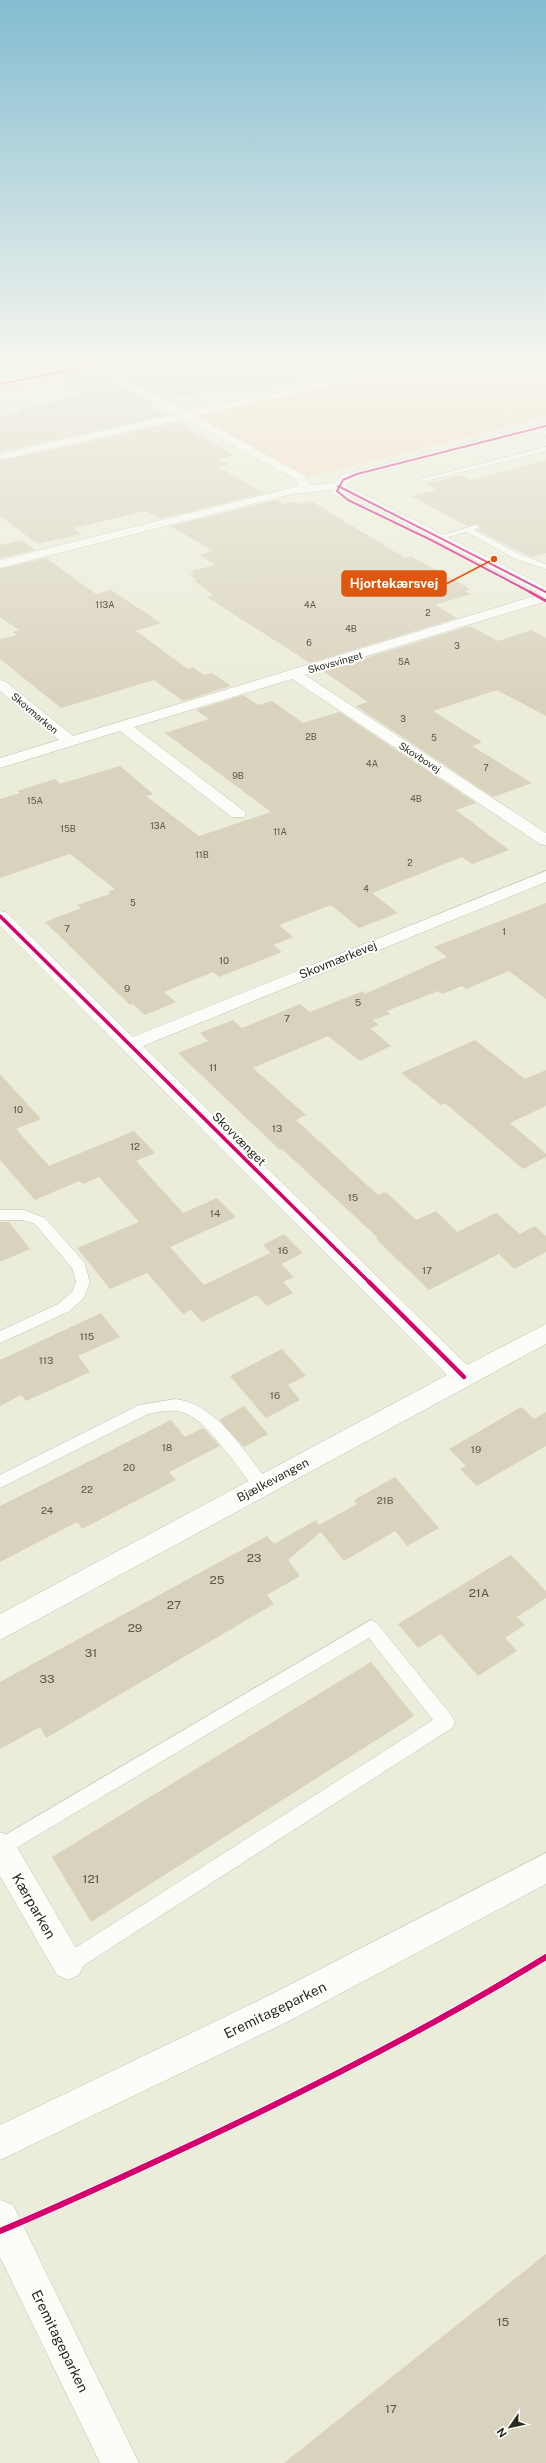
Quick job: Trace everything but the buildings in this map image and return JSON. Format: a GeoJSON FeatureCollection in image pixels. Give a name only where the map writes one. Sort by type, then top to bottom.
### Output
{"type":"FeatureCollection","features":[{"type":"Feature","properties":{"kind":"street"},"geometry":{"type":"LineString","coordinates":[[302,480],[306,488]]}},
{"type":"Feature","properties":{"kind":"street"},"geometry":{"type":"LineString","coordinates":[[343,480],[339,485],[337,492],[348,500],[545,597]]}},
{"type":"Feature","properties":{"kind":"street"},"geometry":{"type":"LineString","coordinates":[[0,564],[306,488],[339,485],[440,537],[545,597]]}},
{"type":"Feature","properties":{"kind":"street","name":"Skovsvinget"},"geometry":{"type":"LineString","coordinates":[[0,763],[545,597]]}},
{"type":"Feature","properties":{"kind":"street","name":"Skovbovej"},"geometry":{"type":"LineString","coordinates":[[294,674],[546,840]]}},
{"type":"Feature","properties":{"kind":"street","name":"Skovmarken"},"geometry":{"type":"LineString","coordinates":[[0,684],[70,741]]}},
{"type":"Feature","properties":{"kind":"street"},"geometry":{"type":"LineString","coordinates":[[123,726],[238,814]]}},
{"type":"Feature","properties":{"kind":"street","name":"Skovmærkevej"},"geometry":{"type":"LineString","coordinates":[[129,1044],[546,876]]}},
{"type":"Feature","properties":{"kind":"street","name":"Skovvænget"},"geometry":{"type":"LineString","coordinates":[[0,916],[464,1377]]}},
{"type":"Feature","properties":{"kind":"street","name":"Bjælkevangen"},"geometry":{"type":"LineString","coordinates":[[0,1628],[546,1332]]}},
{"type":"Feature","properties":{"kind":"street","name":"Kærparken"},"geometry":{"type":"LineString","coordinates":[[0,1848],[68,1964]]}},
{"type":"Feature","properties":{"kind":"street","name":"Eremitageparken"},"geometry":{"type":"LineString","coordinates":[[0,2142],[123,2086],[392,1952],[546,1868]]}},
{"type":"Feature","properties":{"kind":"street","name":"Eremitageparken"},"geometry":{"type":"LineString","coordinates":[[0,2218],[120,2463]]}},
{"type":"Feature","properties":{"kind":"lane"},"geometry":{"type":"LineString","coordinates":[[440,537],[476,527]]}},
{"type":"Feature","properties":{"kind":"lane"},"geometry":{"type":"LineString","coordinates":[[467,529],[516,556],[546,567]]}},
{"type":"Feature","properties":{"kind":"lane"},"geometry":{"type":"LineString","coordinates":[[0,1215],[8,1213],[24,1215],[40,1221],[79,1266],[83,1282],[78,1295],[63,1308],[0,1337]]}},
{"type":"Feature","properties":{"kind":"lane"},"geometry":{"type":"LineString","coordinates":[[0,1482],[144,1409],[170,1404],[188,1407],[206,1418],[262,1486]]}},
{"type":"Feature","properties":{"kind":"lane"},"geometry":{"type":"LineString","coordinates":[[0,1848],[371,1628],[446,1722],[68,1964]]}},
{"type":"Feature","properties":{"kind":"cycle path"},"geometry":{"type":"LineString","coordinates":[[343,480],[337,491],[348,500],[431,540],[546,601]]}},
{"type":"Feature","properties":{"kind":"cycle path"},"geometry":{"type":"LineString","coordinates":[[338,486],[546,592]]}},
{"type":"Feature","properties":{"kind":"cycle path"},"geometry":{"type":"LineString","coordinates":[[0,916],[464,1377]]}},
{"type":"Feature","properties":{"kind":"cycle path"},"geometry":{"type":"LineString","coordinates":[[0,2231],[56,2208],[139,2170],[345,2070],[467,2005],[546,1957]]}},
{"type":"Feature","properties":{"kind":"place","name":"Hjortekærsvej"},"geometry":{"type":"Point","coordinates":[494,559]}}]}
